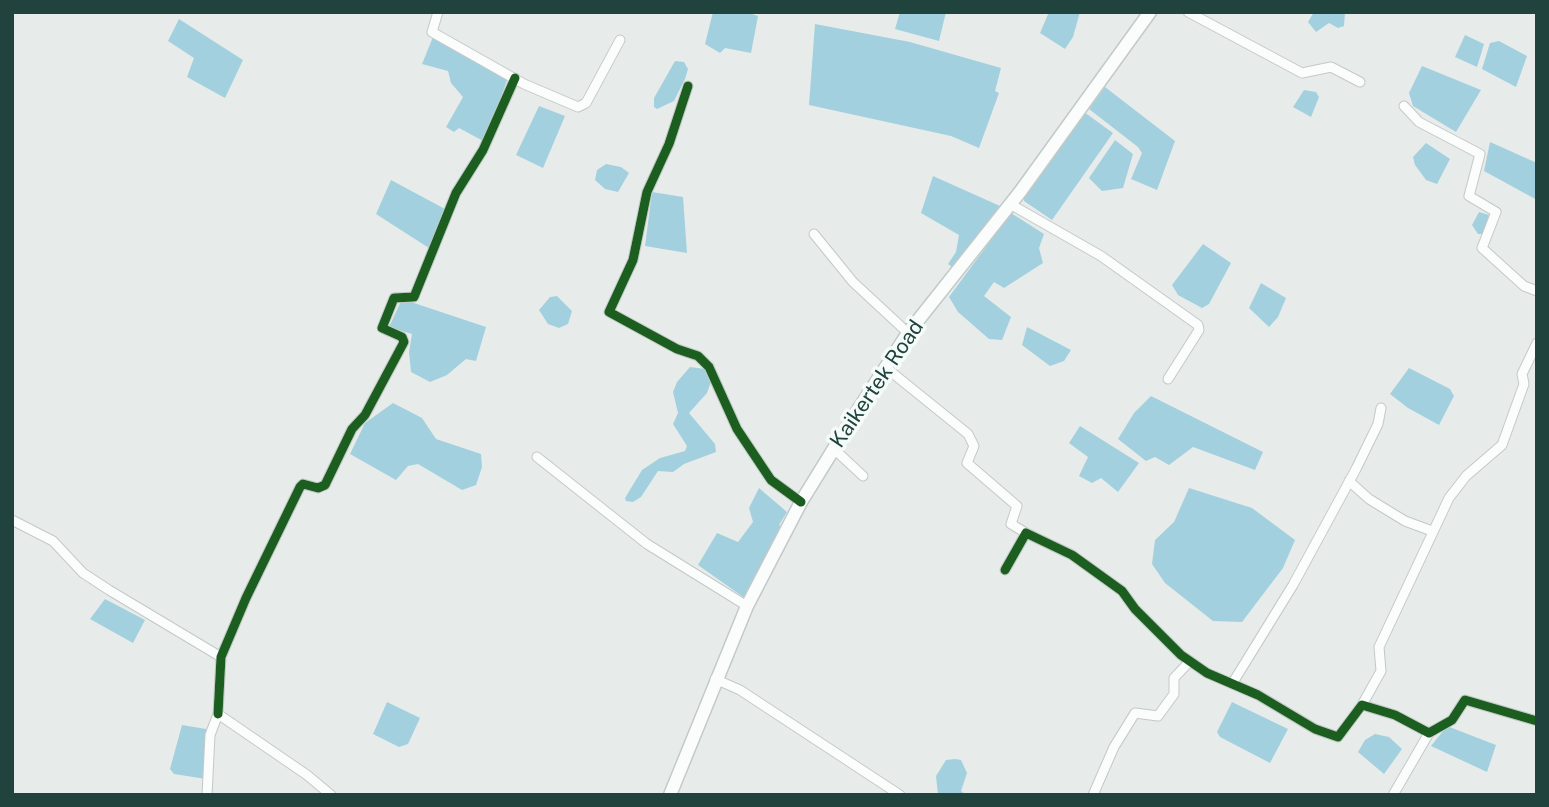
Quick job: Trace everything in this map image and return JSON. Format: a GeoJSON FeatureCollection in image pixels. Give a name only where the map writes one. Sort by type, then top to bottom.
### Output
{"type":"FeatureCollection","features":[{"type":"Feature","properties":{"kind":"main road","name":"Kaikertek Road"},"geometry":{"type":"LineString","coordinates":[[670,795],[747,606],[801,502],[908,333],[1010,204],[1150,12]]}},
{"type":"Feature","properties":{"kind":"street"},"geometry":{"type":"LineString","coordinates":[[438,12],[432,32],[515,78],[562,101],[582,106],[620,40]]}},
{"type":"Feature","properties":{"kind":"street"},"geometry":{"type":"LineString","coordinates":[[1188,12],[1302,73],[1309,74],[1331,67],[1360,82]]}},
{"type":"Feature","properties":{"kind":"street"},"geometry":{"type":"LineString","coordinates":[[207,795],[210,735],[218,715],[221,657],[300,487],[303,484],[318,488],[325,485],[352,429],[365,415],[404,342],[402,337],[382,328],[394,298],[414,297],[456,193],[483,150],[515,78]]}},
{"type":"Feature","properties":{"kind":"street"},"geometry":{"type":"LineString","coordinates":[[688,86],[664,157],[648,192],[633,260],[609,312],[704,362],[714,377],[737,429],[771,480],[801,502]]}},
{"type":"Feature","properties":{"kind":"street"},"geometry":{"type":"LineString","coordinates":[[1404,106],[1419,122],[1480,154],[1469,196],[1496,212],[1482,248],[1524,286],[1537,291]]}},
{"type":"Feature","properties":{"kind":"street"},"geometry":{"type":"LineString","coordinates":[[1010,204],[1101,256],[1198,325],[1199,330],[1168,379]]}},
{"type":"Feature","properties":{"kind":"street"},"geometry":{"type":"LineString","coordinates":[[814,234],[853,282],[908,333]]}},
{"type":"Feature","properties":{"kind":"street"},"geometry":{"type":"LineString","coordinates":[[885,367],[968,434],[974,446],[967,463],[1017,506],[1011,524],[1072,555],[1122,591],[1135,609],[1190,661],[1315,729],[1338,737],[1362,705],[1381,671],[1380,647],[1449,498],[1466,476],[1502,445],[1524,384],[1522,374],[1537,343]]}},
{"type":"Feature","properties":{"kind":"street"},"geometry":{"type":"LineString","coordinates":[[1232,684],[1293,585],[1378,424],[1381,408]]}},
{"type":"Feature","properties":{"kind":"street"},"geometry":{"type":"LineString","coordinates":[[834,449],[863,476]]}},
{"type":"Feature","properties":{"kind":"street"},"geometry":{"type":"LineString","coordinates":[[537,457],[647,544],[747,606]]}},
{"type":"Feature","properties":{"kind":"street"},"geometry":{"type":"LineString","coordinates":[[1349,481],[1369,499],[1405,521],[1432,531]]}},
{"type":"Feature","properties":{"kind":"street"},"geometry":{"type":"LineString","coordinates":[[12,520],[53,541],[83,573],[108,590],[221,657]]}},
{"type":"Feature","properties":{"kind":"street"},"geometry":{"type":"LineString","coordinates":[[1005,569],[1026,533]]}},
{"type":"Feature","properties":{"kind":"street"},"geometry":{"type":"LineString","coordinates":[[1093,795],[1114,747],[1135,713],[1158,716],[1174,694],[1174,678],[1190,661]]}},
{"type":"Feature","properties":{"kind":"street"},"geometry":{"type":"LineString","coordinates":[[715,679],[750,696],[900,795]]}},
{"type":"Feature","properties":{"kind":"street"},"geometry":{"type":"LineString","coordinates":[[1393,795],[1429,733],[1452,720],[1465,700],[1537,721]]}},
{"type":"Feature","properties":{"kind":"street"},"geometry":{"type":"LineString","coordinates":[[1362,705],[1395,715],[1429,733]]}},
{"type":"Feature","properties":{"kind":"street"},"geometry":{"type":"LineString","coordinates":[[218,715],[307,775],[331,795]]}},
{"type":"Feature","properties":{"kind":"water"},"geometry":{"type":"Polygon","coordinates":[[[713,12],[746,12],[758,16],[751,53],[725,48],[720,53],[705,44],[713,12]]]}},
{"type":"Feature","properties":{"kind":"water"},"geometry":{"type":"Polygon","coordinates":[[[900,12],[946,12],[939,41],[895,29],[900,12]]]}},
{"type":"Feature","properties":{"kind":"water"},"geometry":{"type":"Polygon","coordinates":[[[1049,12],[1080,12],[1073,37],[1065,49],[1040,33],[1049,12]]]}},
{"type":"Feature","properties":{"kind":"water"},"geometry":{"type":"Polygon","coordinates":[[[1314,12],[1345,12],[1344,26],[1338,28],[1329,23],[1316,32],[1308,22],[1314,12]]]}},
{"type":"Feature","properties":{"kind":"water"},"geometry":{"type":"Polygon","coordinates":[[[179,19],[243,60],[225,98],[187,77],[194,58],[168,41],[179,19]]]}},
{"type":"Feature","properties":{"kind":"water"},"geometry":{"type":"Polygon","coordinates":[[[815,24],[910,42],[1001,68],[995,91],[999,93],[979,148],[951,136],[809,105],[815,24]]]}},
{"type":"Feature","properties":{"kind":"water"},"geometry":{"type":"Polygon","coordinates":[[[1465,35],[1484,44],[1477,67],[1455,57],[1465,35]]]}},
{"type":"Feature","properties":{"kind":"water"},"geometry":{"type":"Polygon","coordinates":[[[433,37],[507,80],[485,142],[459,128],[454,132],[446,127],[463,97],[451,83],[448,71],[422,64],[433,37]]]}},
{"type":"Feature","properties":{"kind":"water"},"geometry":{"type":"Polygon","coordinates":[[[1499,41],[1527,56],[1516,87],[1482,69],[1490,43],[1499,41]]]}},
{"type":"Feature","properties":{"kind":"water"},"geometry":{"type":"Polygon","coordinates":[[[675,61],[684,62],[688,69],[685,79],[674,101],[657,109],[654,107],[654,98],[675,61]]]}},
{"type":"Feature","properties":{"kind":"water"},"geometry":{"type":"Polygon","coordinates":[[[1422,66],[1481,90],[1456,132],[1413,106],[1409,93],[1422,66]]]}},
{"type":"Feature","properties":{"kind":"water"},"geometry":{"type":"Polygon","coordinates":[[[1105,87],[1175,141],[1157,190],[1131,179],[1142,153],[1138,147],[1089,109],[1105,87]]]}},
{"type":"Feature","properties":{"kind":"water"},"geometry":{"type":"Polygon","coordinates":[[[1304,90],[1316,92],[1319,97],[1311,117],[1293,107],[1304,90]]]}},
{"type":"Feature","properties":{"kind":"water"},"geometry":{"type":"Polygon","coordinates":[[[539,106],[565,116],[543,168],[516,155],[539,106]]]}},
{"type":"Feature","properties":{"kind":"water"},"geometry":{"type":"Polygon","coordinates":[[[1084,112],[1113,133],[1052,220],[1024,201],[1024,196],[1084,112]]]}},
{"type":"Feature","properties":{"kind":"water"},"geometry":{"type":"Polygon","coordinates":[[[1115,140],[1133,154],[1123,188],[1102,191],[1089,178],[1115,140]]]}},
{"type":"Feature","properties":{"kind":"water"},"geometry":{"type":"Polygon","coordinates":[[[1490,142],[1537,163],[1537,200],[1484,171],[1490,142]]]}},
{"type":"Feature","properties":{"kind":"water"},"geometry":{"type":"Polygon","coordinates":[[[1426,143],[1450,159],[1437,184],[1426,180],[1415,165],[1413,157],[1426,143]]]}},
{"type":"Feature","properties":{"kind":"water"},"geometry":{"type":"Polygon","coordinates":[[[606,164],[621,167],[629,173],[618,192],[605,189],[595,180],[597,170],[606,164]]]}},
{"type":"Feature","properties":{"kind":"water"},"geometry":{"type":"Polygon","coordinates":[[[933,176],[1000,206],[955,269],[948,264],[956,252],[959,235],[921,213],[933,176]]]}},
{"type":"Feature","properties":{"kind":"water"},"geometry":{"type":"Polygon","coordinates":[[[391,180],[445,209],[432,250],[376,214],[391,180]]]}},
{"type":"Feature","properties":{"kind":"water"},"geometry":{"type":"Polygon","coordinates":[[[652,192],[683,197],[687,253],[645,246],[652,192]]]}},
{"type":"Feature","properties":{"kind":"water"},"geometry":{"type":"Polygon","coordinates":[[[1479,212],[1489,215],[1483,234],[1478,234],[1472,225],[1479,212]]]}},
{"type":"Feature","properties":{"kind":"water"},"geometry":{"type":"Polygon","coordinates":[[[1011,213],[1044,234],[1039,248],[1043,263],[1004,288],[994,282],[984,296],[1011,317],[1002,340],[989,339],[958,312],[949,297],[1011,213]]]}},
{"type":"Feature","properties":{"kind":"water"},"geometry":{"type":"Polygon","coordinates":[[[1203,244],[1231,263],[1209,304],[1202,308],[1178,295],[1172,285],[1203,244]]]}},
{"type":"Feature","properties":{"kind":"water"},"geometry":{"type":"Polygon","coordinates":[[[1261,283],[1286,298],[1278,317],[1269,327],[1249,308],[1261,283]]]}},
{"type":"Feature","properties":{"kind":"water"},"geometry":{"type":"Polygon","coordinates":[[[557,296],[572,311],[568,324],[559,328],[548,324],[539,310],[550,297],[557,296]]]}},
{"type":"Feature","properties":{"kind":"water"},"geometry":{"type":"Polygon","coordinates":[[[402,299],[486,327],[476,361],[466,359],[447,375],[430,382],[411,372],[409,352],[412,334],[389,327],[402,299]]]}},
{"type":"Feature","properties":{"kind":"water"},"geometry":{"type":"Polygon","coordinates":[[[1027,327],[1071,350],[1064,361],[1050,366],[1022,345],[1027,327]]]}},
{"type":"Feature","properties":{"kind":"water"},"geometry":{"type":"Polygon","coordinates":[[[690,367],[705,369],[712,379],[707,393],[689,413],[715,444],[716,452],[684,464],[673,472],[658,471],[641,497],[633,502],[626,501],[625,498],[642,470],[660,458],[685,451],[687,446],[673,424],[678,413],[673,392],[677,382],[690,367]]]}},
{"type":"Feature","properties":{"kind":"water"},"geometry":{"type":"Polygon","coordinates":[[[1409,368],[1450,389],[1454,396],[1439,425],[1408,408],[1390,394],[1409,368]]]}},
{"type":"Feature","properties":{"kind":"water"},"geometry":{"type":"Polygon","coordinates":[[[1151,396],[1263,452],[1255,470],[1193,447],[1169,465],[1155,457],[1146,461],[1118,439],[1134,413],[1151,396]]]}},
{"type":"Feature","properties":{"kind":"water"},"geometry":{"type":"Polygon","coordinates":[[[393,403],[422,418],[436,439],[481,454],[482,467],[476,485],[462,490],[418,464],[408,466],[396,480],[350,454],[365,423],[393,403]]]}},
{"type":"Feature","properties":{"kind":"water"},"geometry":{"type":"Polygon","coordinates":[[[1080,426],[1139,463],[1118,492],[1101,478],[1092,483],[1079,476],[1088,457],[1069,443],[1080,426]]]}},
{"type":"Feature","properties":{"kind":"water"},"geometry":{"type":"Polygon","coordinates":[[[759,488],[787,512],[779,525],[784,528],[746,599],[698,565],[717,533],[738,542],[753,522],[749,508],[759,488]]]}},
{"type":"Feature","properties":{"kind":"water"},"geometry":{"type":"Polygon","coordinates":[[[1189,488],[1252,508],[1295,540],[1283,568],[1242,622],[1213,621],[1165,583],[1152,564],[1155,540],[1174,522],[1189,488]]]}},
{"type":"Feature","properties":{"kind":"water"},"geometry":{"type":"Polygon","coordinates":[[[105,599],[145,620],[133,643],[90,619],[105,599]]]}},
{"type":"Feature","properties":{"kind":"water"},"geometry":{"type":"Polygon","coordinates":[[[387,702],[420,718],[408,744],[399,747],[373,734],[387,702]]]}},
{"type":"Feature","properties":{"kind":"water"},"geometry":{"type":"Polygon","coordinates":[[[1232,702],[1288,729],[1270,763],[1220,737],[1217,732],[1232,702]]]}},
{"type":"Feature","properties":{"kind":"water"},"geometry":{"type":"Polygon","coordinates":[[[182,725],[206,729],[206,779],[174,774],[170,769],[182,725]]]}},
{"type":"Feature","properties":{"kind":"water"},"geometry":{"type":"Polygon","coordinates":[[[1447,726],[1496,745],[1487,772],[1431,746],[1447,726]]]}},
{"type":"Feature","properties":{"kind":"water"},"geometry":{"type":"Polygon","coordinates":[[[1375,734],[1389,737],[1402,749],[1384,774],[1358,752],[1365,740],[1375,734]]]}},
{"type":"Feature","properties":{"kind":"water"},"geometry":{"type":"Polygon","coordinates":[[[946,760],[961,760],[967,773],[961,791],[966,795],[938,795],[936,776],[946,760]]]}},
{"type":"Feature","properties":{"kind":"cycle path"},"geometry":{"type":"LineString","coordinates":[[218,714],[221,657],[246,598],[300,487],[303,484],[318,488],[325,485],[352,429],[365,415],[404,342],[402,337],[382,328],[394,298],[414,297],[456,193],[483,150],[515,78]]}},
{"type":"Feature","properties":{"kind":"cycle path"},"geometry":{"type":"LineString","coordinates":[[688,86],[669,144],[647,192],[633,260],[609,312],[677,349],[698,356],[709,367],[737,429],[771,480],[801,502]]}},
{"type":"Feature","properties":{"kind":"cycle path"},"geometry":{"type":"LineString","coordinates":[[1005,570],[1026,533],[1072,555],[1122,591],[1135,609],[1181,655],[1207,673],[1258,695],[1315,729],[1338,737],[1362,705],[1395,715],[1429,733],[1452,720],[1465,700],[1537,721]]}}]}
